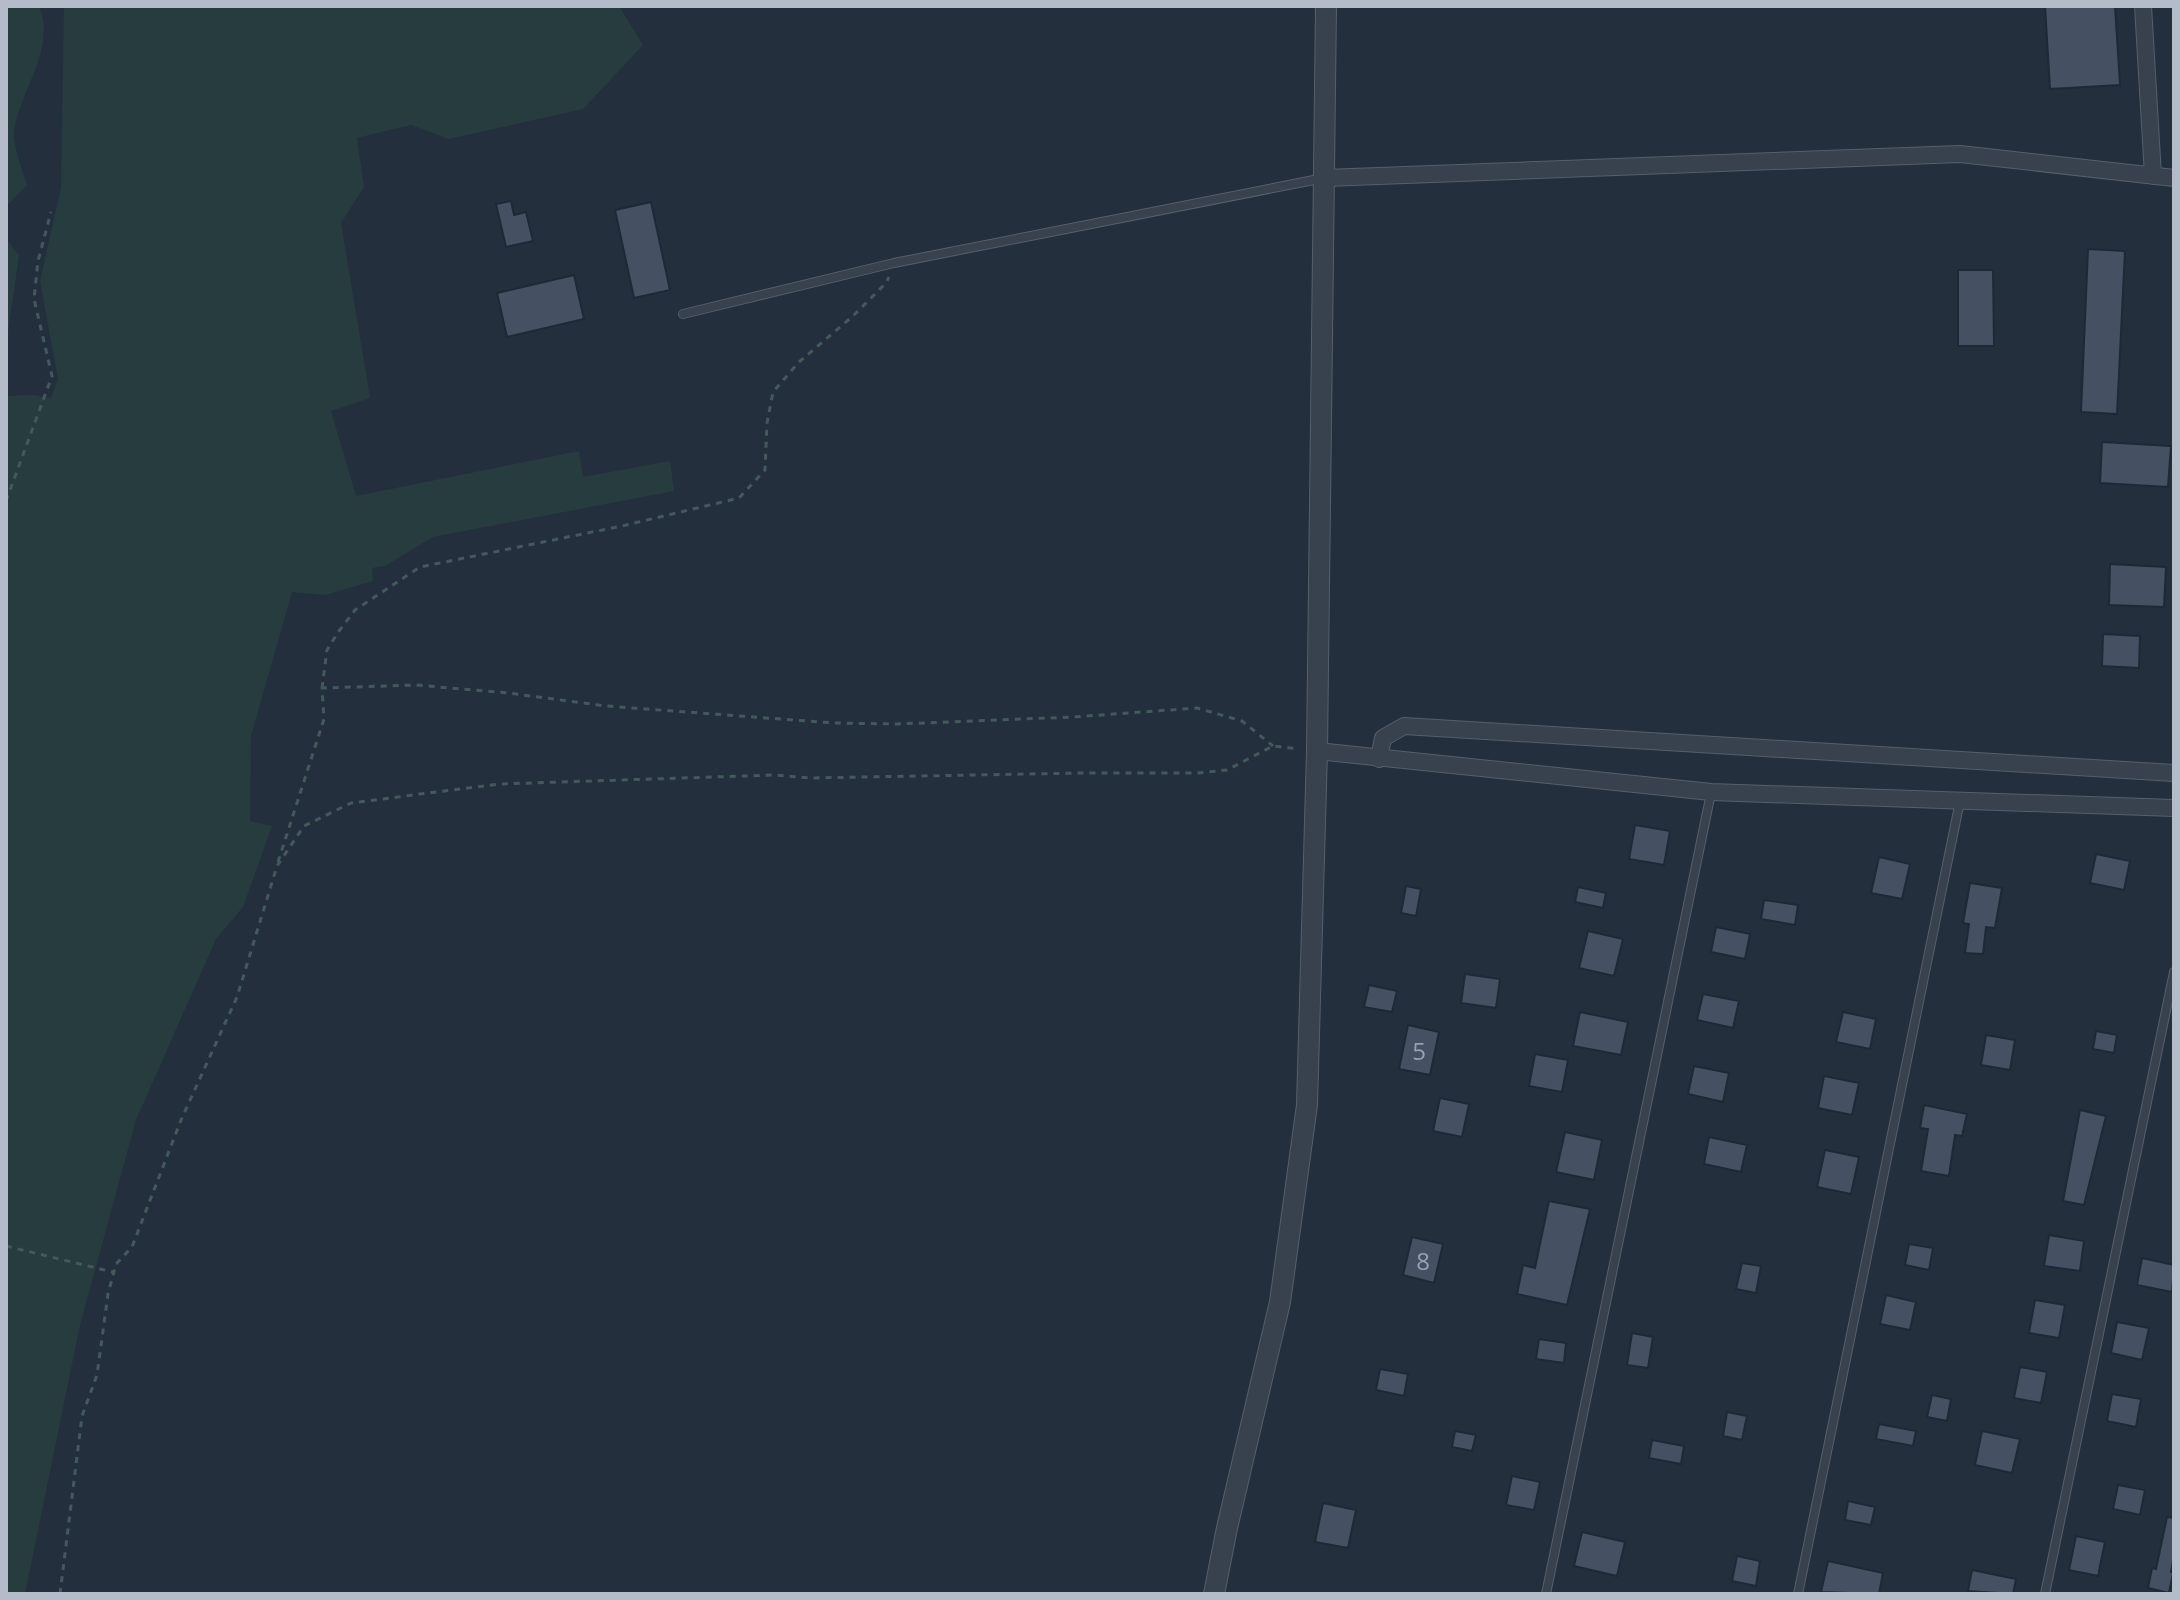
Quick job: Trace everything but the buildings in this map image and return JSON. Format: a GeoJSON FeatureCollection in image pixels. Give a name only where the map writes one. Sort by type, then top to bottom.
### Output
{"type":"FeatureCollection","features":[{"type":"Feature","properties":{"kind":"street"},"geometry":{"type":"LineString","coordinates":[[1214,1594],[1280,1302],[1307,1105],[1317,751],[1326,6]]}},
{"type":"Feature","properties":{"kind":"street"},"geometry":{"type":"LineString","coordinates":[[2143,6],[2153,176]]}},
{"type":"Feature","properties":{"kind":"street"},"geometry":{"type":"LineString","coordinates":[[1325,178],[1960,154],[2174,178]]}},
{"type":"Feature","properties":{"kind":"street"},"geometry":{"type":"LineString","coordinates":[[1379,759],[1383,738],[1404,726],[2174,773]]}},
{"type":"Feature","properties":{"kind":"street"},"geometry":{"type":"LineString","coordinates":[[1317,751],[1711,792],[2174,808]]}},
{"type":"Feature","properties":{"kind":"lane"},"geometry":{"type":"LineString","coordinates":[[683,314],[894,263],[1325,178]]}},
{"type":"Feature","properties":{"kind":"lane"},"geometry":{"type":"LineString","coordinates":[[1546,1594],[1711,792]]}},
{"type":"Feature","properties":{"kind":"lane"},"geometry":{"type":"LineString","coordinates":[[1798,1594],[1961,800]]}},
{"type":"Feature","properties":{"kind":"lane"},"geometry":{"type":"LineString","coordinates":[[2045,1594],[2174,972]]}},
{"type":"Feature","properties":{"kind":"path"},"geometry":{"type":"LineString","coordinates":[[6,501],[52,376],[34,299],[38,261],[51,212]]}},
{"type":"Feature","properties":{"kind":"path"},"geometry":{"type":"LineString","coordinates":[[60,1594],[82,1416],[97,1375],[113,1272],[116,1264],[132,1247],[181,1120],[237,997],[324,719],[322,688],[327,650],[355,610],[420,567],[622,526],[739,498],[765,470],[767,423],[773,392],[799,362],[886,283],[894,263]]}},
{"type":"Feature","properties":{"kind":"path"},"geometry":{"type":"LineString","coordinates":[[322,688],[416,685],[606,706],[834,723],[956,721],[1197,708],[1242,721],[1273,746],[1317,751]]}},
{"type":"Feature","properties":{"kind":"path"},"geometry":{"type":"LineString","coordinates":[[277,866],[304,826],[351,803],[499,784],[775,775],[810,778],[1198,773],[1227,770],[1273,746]]}},
{"type":"Feature","properties":{"kind":"path"},"geometry":{"type":"LineString","coordinates":[[6,1246],[113,1272]]}},
{"type":"Feature","properties":{"kind":"green space"},"geometry":{"type":"Polygon","coordinates":[[[6,6],[39,6],[44,37],[14,131],[16,150],[27,185],[6,207],[6,6]]]}},
{"type":"Feature","properties":{"kind":"green space"},"geometry":{"type":"Polygon","coordinates":[[[64,6],[619,6],[643,45],[583,109],[449,139],[411,125],[357,138],[364,187],[341,223],[370,398],[331,411],[356,496],[579,451],[583,477],[670,461],[674,491],[433,537],[385,566],[372,568],[373,581],[325,595],[292,592],[251,736],[250,821],[272,826],[243,907],[216,939],[136,1120],[80,1325],[25,1594],[6,1594],[6,396],[51,398],[58,379],[40,281],[61,188],[64,6]]]}},
{"type":"Feature","properties":{"kind":"green space"},"geometry":{"type":"Polygon","coordinates":[[[6,239],[19,255],[6,347],[6,239]]]}}]}
